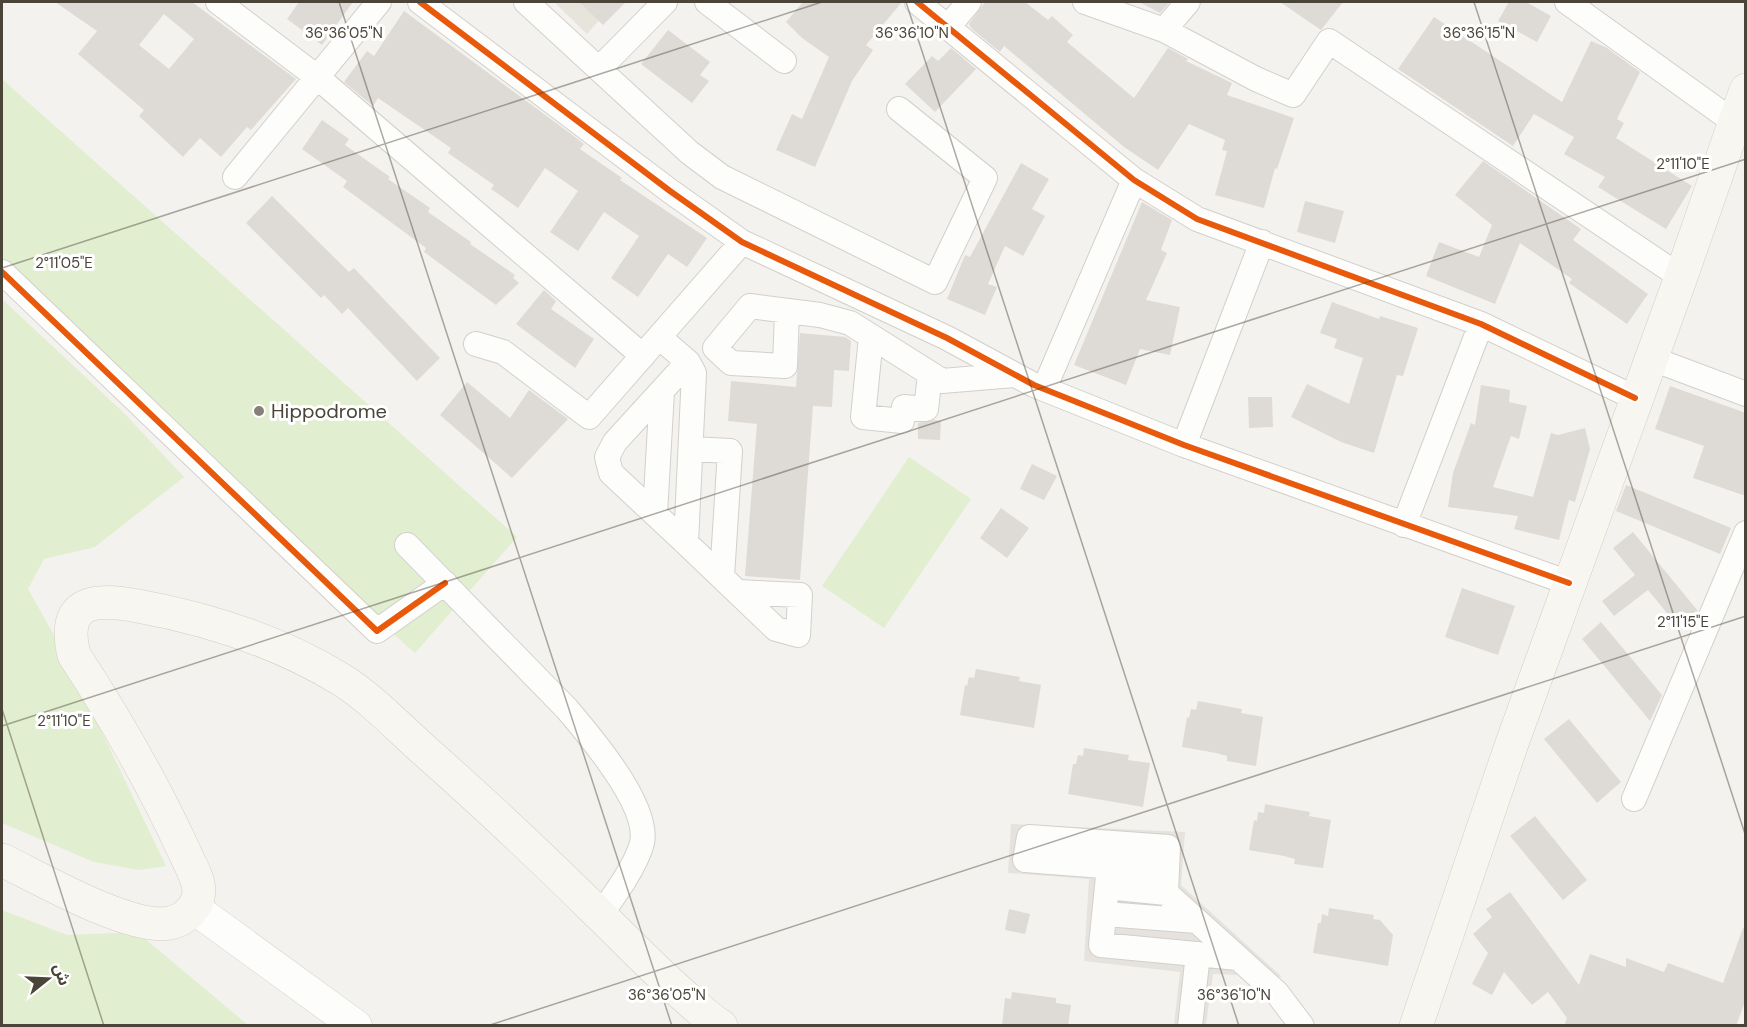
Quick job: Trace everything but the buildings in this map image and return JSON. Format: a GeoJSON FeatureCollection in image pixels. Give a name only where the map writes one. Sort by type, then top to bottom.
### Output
{"type":"FeatureCollection","features":[{"type":"Feature","properties":{"kind":"main road"},"geometry":{"type":"LineString","coordinates":[[1416,1026],[1569,583],[1681,277],[1746,90]]}},
{"type":"Feature","properties":{"kind":"main road"},"geometry":{"type":"LineString","coordinates":[[2,860],[125,917],[170,923],[183,918],[194,909],[199,892],[196,877],[174,829],[74,655],[70,636],[73,618],[81,608],[93,602],[111,602],[166,612],[217,625],[290,652],[343,681],[508,825],[676,989],[721,1026]]}},
{"type":"Feature","properties":{"kind":"street"},"geometry":{"type":"LineString","coordinates":[[218,2],[317,77],[643,356]]}},
{"type":"Feature","properties":{"kind":"street"},"geometry":{"type":"LineString","coordinates":[[235,177],[379,2]]}},
{"type":"Feature","properties":{"kind":"street"},"geometry":{"type":"LineString","coordinates":[[420,2],[661,184],[742,242],[947,338],[1044,389],[1184,445],[1569,583]]}},
{"type":"Feature","properties":{"kind":"street"},"geometry":{"type":"LineString","coordinates":[[526,2],[690,153],[722,177],[935,282],[985,178],[898,109]]}},
{"type":"Feature","properties":{"kind":"street"},"geometry":{"type":"LineString","coordinates":[[599,69],[665,2]]}},
{"type":"Feature","properties":{"kind":"street"},"geometry":{"type":"LineString","coordinates":[[707,2],[784,61]]}},
{"type":"Feature","properties":{"kind":"street"},"geometry":{"type":"LineString","coordinates":[[917,2],[1134,180],[1197,219],[1480,324],[1635,398]]}},
{"type":"Feature","properties":{"kind":"street"},"geometry":{"type":"LineString","coordinates":[[947,28],[969,2]]}},
{"type":"Feature","properties":{"kind":"street"},"geometry":{"type":"LineString","coordinates":[[1085,2],[1164,30],[1256,79],[1293,95],[1329,41],[1681,277]]}},
{"type":"Feature","properties":{"kind":"street"},"geometry":{"type":"LineString","coordinates":[[1164,30],[1188,2]]}},
{"type":"Feature","properties":{"kind":"street"},"geometry":{"type":"LineString","coordinates":[[1567,2],[1734,122]]}},
{"type":"Feature","properties":{"kind":"street"},"geometry":{"type":"LineString","coordinates":[[1044,389],[1134,180]]}},
{"type":"Feature","properties":{"kind":"street"},"geometry":{"type":"LineString","coordinates":[[476,344],[503,352],[589,417],[742,242]]}},
{"type":"Feature","properties":{"kind":"street"},"geometry":{"type":"LineString","coordinates":[[1184,445],[1262,242]]}},
{"type":"Feature","properties":{"kind":"street"},"geometry":{"type":"LineString","coordinates":[[2,272],[377,631],[445,583]]}},
{"type":"Feature","properties":{"kind":"street"},"geometry":{"type":"LineString","coordinates":[[787,311],[820,315],[850,323],[942,381],[1014,375]]}},
{"type":"Feature","properties":{"kind":"street"},"geometry":{"type":"LineString","coordinates":[[1404,525],[1480,324]]}},
{"type":"Feature","properties":{"kind":"street"},"geometry":{"type":"LineString","coordinates":[[659,337],[688,362],[694,373],[686,543]]}},
{"type":"Feature","properties":{"kind":"street"},"geometry":{"type":"LineString","coordinates":[[871,337],[863,417],[902,421],[904,407],[926,409],[930,375]]}},
{"type":"Feature","properties":{"kind":"street"},"geometry":{"type":"LineString","coordinates":[[1650,358],[1746,394]]}},
{"type":"Feature","properties":{"kind":"street"},"geometry":{"type":"LineString","coordinates":[[688,362],[615,442],[607,457],[611,473],[730,584],[730,451],[691,449]]}},
{"type":"Feature","properties":{"kind":"street"},"geometry":{"type":"LineString","coordinates":[[655,514],[662,391]]}},
{"type":"Feature","properties":{"kind":"street"},"geometry":{"type":"LineString","coordinates":[[1634,799],[1746,533]]}},
{"type":"Feature","properties":{"kind":"street"},"geometry":{"type":"LineString","coordinates":[[407,545],[567,709],[608,762],[640,818],[642,843],[617,891],[600,915]]}},
{"type":"Feature","properties":{"kind":"street"},"geometry":{"type":"LineString","coordinates":[[1167,882],[1108,877],[1026,860],[1029,837],[1168,847],[1167,882],[1197,921],[1277,993],[1302,1026]]}},
{"type":"Feature","properties":{"kind":"street"},"geometry":{"type":"LineString","coordinates":[[1108,877],[1101,945],[1238,958]]}},
{"type":"Feature","properties":{"kind":"street"},"geometry":{"type":"LineString","coordinates":[[194,909],[356,1026]]}},
{"type":"Feature","properties":{"kind":"street"},"geometry":{"type":"LineString","coordinates":[[1105,914],[1197,921]]}},
{"type":"Feature","properties":{"kind":"street"},"geometry":{"type":"LineString","coordinates":[[1190,1026],[1198,954]]}},
{"type":"Feature","properties":{"kind":"shaded area"},"geometry":{"type":"Polygon","coordinates":[[[554,2],[615,2],[587,34],[554,2]]]}},
{"type":"Feature","properties":{"kind":"shaded area"},"geometry":{"type":"Polygon","coordinates":[[[1011,824],[1185,832],[1181,885],[1282,977],[1213,974],[1206,1025],[1174,1025],[1180,972],[1084,961],[1089,879],[1008,873],[1011,824]]]}},
{"type":"Feature","properties":{"kind":"green space","name":"Hippodrome"},"geometry":{"type":"Polygon","coordinates":[[[2,79],[517,537],[415,653],[2,286],[2,79]]]}},
{"type":"Feature","properties":{"kind":"green space"},"geometry":{"type":"Polygon","coordinates":[[[2,299],[125,414],[184,477],[95,547],[44,559],[28,589],[63,651],[166,866],[139,870],[94,862],[2,823],[2,299]]]}},
{"type":"Feature","properties":{"kind":"green space"},"geometry":{"type":"Polygon","coordinates":[[[909,457],[971,499],[884,628],[822,586],[909,457]]]}},
{"type":"Feature","properties":{"kind":"green space"},"geometry":{"type":"Polygon","coordinates":[[[2,910],[67,935],[137,932],[248,1025],[2,1025],[2,910]]]}},
{"type":"Feature","properties":{"kind":"cycle path"},"geometry":{"type":"LineString","coordinates":[[420,2],[670,191],[742,242],[947,338],[1034,385],[1184,445],[1569,583]]}},
{"type":"Feature","properties":{"kind":"cycle path"},"geometry":{"type":"LineString","coordinates":[[917,2],[1134,180],[1197,219],[1481,324],[1635,398]]}},
{"type":"Feature","properties":{"kind":"cycle path"},"geometry":{"type":"LineString","coordinates":[[2,272],[377,631],[445,583]]}},
{"type":"Feature","properties":{"kind":"place","name":"Hippodrome"},"geometry":{"type":"Point","coordinates":[259,411]}}]}
